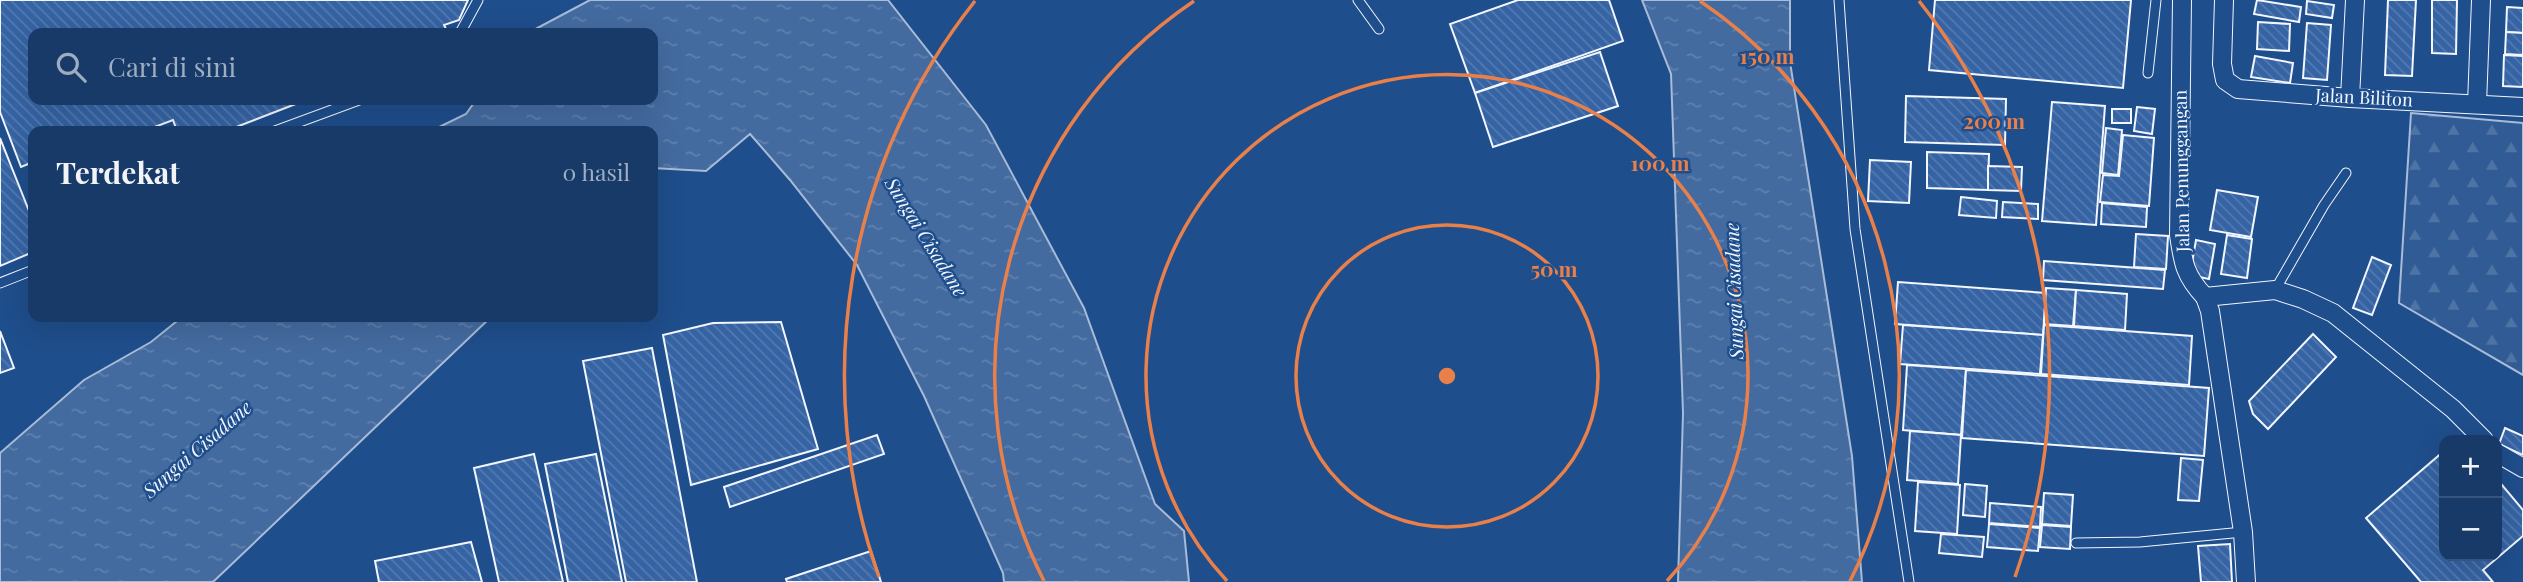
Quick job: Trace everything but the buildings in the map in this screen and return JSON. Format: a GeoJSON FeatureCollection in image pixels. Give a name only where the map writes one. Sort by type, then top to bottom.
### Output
{"type":"FeatureCollection","features":[{"type":"Feature","properties":{"kind":"street","name":"Jalan Penunggangan"},"geometry":{"type":"LineString","coordinates":[[2182,0],[2179,235],[2183,265],[2191,283],[2205,297]]}},
{"type":"Feature","properties":{"kind":"street","name":"Jalan Biliton"},"geometry":{"type":"LineString","coordinates":[[2224,0],[2222,64],[2225,80],[2238,89],[2350,99],[2523,107]]}},
{"type":"Feature","properties":{"kind":"street"},"geometry":{"type":"LineString","coordinates":[[2350,99],[2355,0]]}},
{"type":"Feature","properties":{"kind":"street"},"geometry":{"type":"LineString","coordinates":[[2477,104],[2480,0]]}},
{"type":"Feature","properties":{"kind":"street"},"geometry":{"type":"LineString","coordinates":[[2246,582],[2243,531],[2210,311],[2205,297],[2275,290],[2333,313],[2453,409],[2479,435]]}},
{"type":"Feature","properties":{"kind":"street"},"geometry":{"type":"LineString","coordinates":[[2502,456],[2523,468]]}},
{"type":"Feature","properties":{"kind":"lane"},"geometry":{"type":"LineString","coordinates":[[463,28],[478,0]]}},
{"type":"Feature","properties":{"kind":"lane"},"geometry":{"type":"LineString","coordinates":[[1357,0],[1380,29]]}},
{"type":"Feature","properties":{"kind":"lane"},"geometry":{"type":"LineString","coordinates":[[1839,0],[1855,229],[1909,582]]}},
{"type":"Feature","properties":{"kind":"lane"},"geometry":{"type":"LineString","coordinates":[[2148,73],[2156,0]]}},
{"type":"Feature","properties":{"kind":"lane"},"geometry":{"type":"LineString","coordinates":[[289,126],[345,105]]}},
{"type":"Feature","properties":{"kind":"lane"},"geometry":{"type":"LineString","coordinates":[[2275,290],[2324,205],[2346,173]]}},
{"type":"Feature","properties":{"kind":"lane"},"geometry":{"type":"LineString","coordinates":[[0,283],[28,272]]}},
{"type":"Feature","properties":{"kind":"lane"},"geometry":{"type":"LineString","coordinates":[[2076,543],[2165,540],[2243,531]]}},
{"type":"Feature","properties":{"kind":"green space"},"geometry":{"type":"Polygon","coordinates":[[[2411,113],[2523,123],[2523,375],[2399,303],[2411,113]]]}},
{"type":"Feature","properties":{"kind":"water","name":"Sungai Cisadane"},"geometry":{"type":"Polygon","coordinates":[[[590,0],[888,0],[986,125],[1084,308],[1155,504],[1184,531],[1189,582],[1004,582],[1003,573],[924,396],[857,265],[750,134],[706,171],[658,168],[658,126],[441,126],[466,114],[472,105],[658,105],[658,28],[537,28],[590,0]]]}},
{"type":"Feature","properties":{"kind":"water","name":"Sungai Cisadane"},"geometry":{"type":"Polygon","coordinates":[[[1642,0],[1790,0],[1790,62],[1852,456],[1862,582],[1678,582],[1683,413],[1671,74],[1642,0]]]}},
{"type":"Feature","properties":{"kind":"water","name":"Sungai Cisadane"},"geometry":{"type":"Polygon","coordinates":[[[176,322],[486,322],[213,582],[0,582],[0,453],[84,380],[151,342],[176,322]]]}}]}
